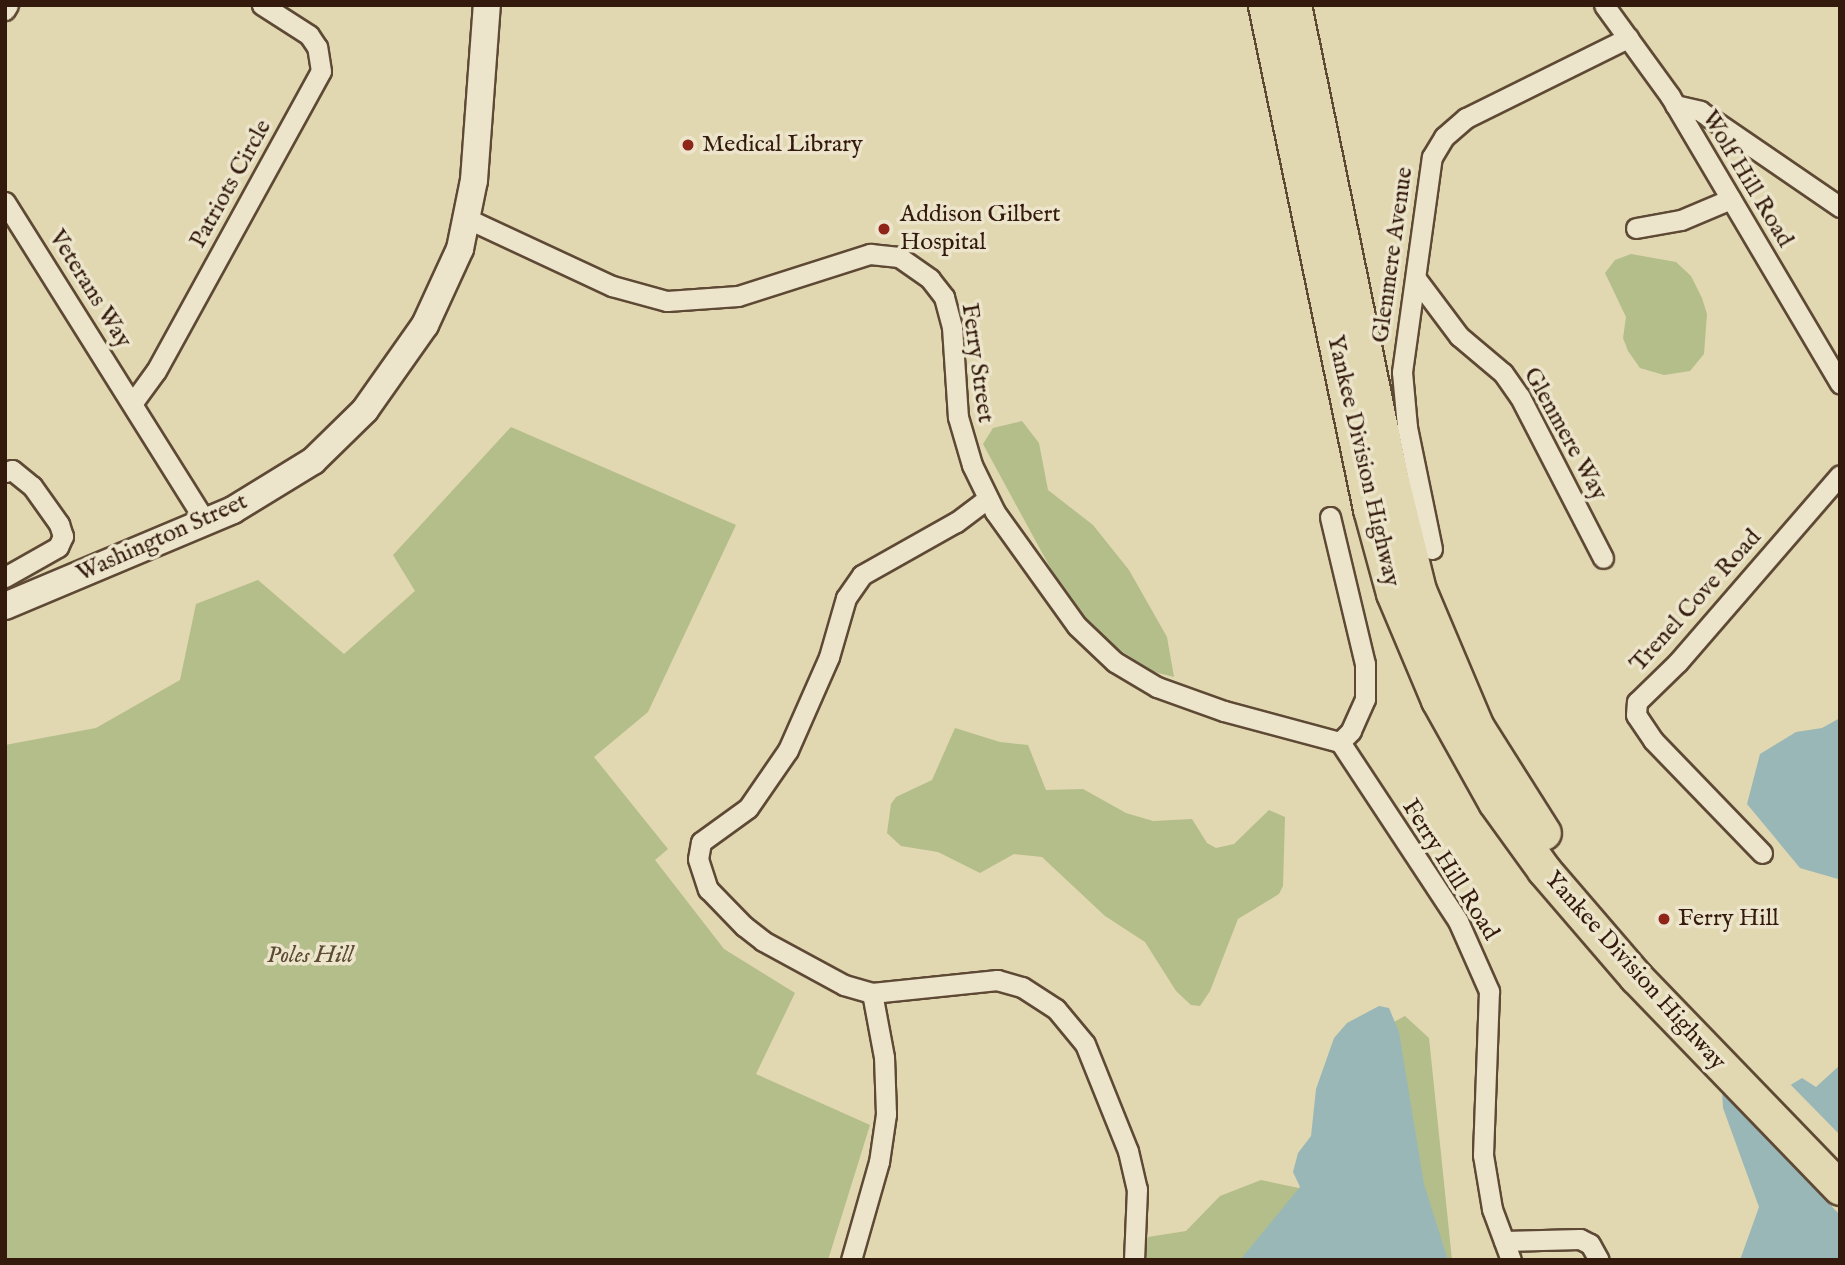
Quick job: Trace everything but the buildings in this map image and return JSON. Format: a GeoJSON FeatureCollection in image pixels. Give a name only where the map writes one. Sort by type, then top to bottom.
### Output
{"type":"FeatureCollection","features":[{"type":"Feature","properties":{"kind":"highway","name":"Yankee Division Highway"},"geometry":{"type":"LineString","coordinates":[[1265,5],[1370,509],[1414,648],[1465,752],[1511,825],[1596,933],[1840,1157]]}},
{"type":"Feature","properties":{"kind":"highway","name":"Yankee Division Highway"},"geometry":{"type":"LineString","coordinates":[[1294,5],[1392,481],[1434,632],[1482,736],[1539,825],[1685,1015],[1840,1188]]}},
{"type":"Feature","properties":{"kind":"main road","name":"Washington Street"},"geometry":{"type":"LineString","coordinates":[[8,602],[233,510],[313,461],[365,410],[425,325],[460,248],[468,219],[486,5]]}},
{"type":"Feature","properties":{"kind":"street"},"geometry":{"type":"LineString","coordinates":[[5,10],[8,5]]}},
{"type":"Feature","properties":{"kind":"street","name":"Patriots Circle"},"geometry":{"type":"LineString","coordinates":[[134,401],[156,371],[321,71],[317,47],[309,35],[262,5]]}},
{"type":"Feature","properties":{"kind":"street","name":"Wolf Hill Road"},"geometry":{"type":"LineString","coordinates":[[1604,5],[1675,105],[1840,384]]}},
{"type":"Feature","properties":{"kind":"street","name":"Glenmere Avenue"},"geometry":{"type":"LineString","coordinates":[[1432,549],[1403,390],[1404,345],[1418,280],[1426,178],[1444,137],[1496,100],[1628,38]]}},
{"type":"Feature","properties":{"kind":"street"},"geometry":{"type":"LineString","coordinates":[[1675,105],[1700,111],[1840,207]]}},
{"type":"Feature","properties":{"kind":"street"},"geometry":{"type":"LineString","coordinates":[[1636,228],[1681,220],[1731,199]]}},
{"type":"Feature","properties":{"kind":"street","name":"Veterans Way"},"geometry":{"type":"LineString","coordinates":[[5,202],[134,401],[205,521]]}},
{"type":"Feature","properties":{"kind":"street","name":"Ferry Street"},"geometry":{"type":"LineString","coordinates":[[468,219],[612,286],[667,301],[738,296],[857,256],[899,257],[922,272],[944,297],[952,327],[958,416],[987,499],[1065,612],[1122,667],[1157,687],[1207,705],[1340,742]]}},
{"type":"Feature","properties":{"kind":"street","name":"Glenmere Way"},"geometry":{"type":"LineString","coordinates":[[1418,280],[1459,336],[1497,367],[1520,397],[1603,558]]}},
{"type":"Feature","properties":{"kind":"street"},"geometry":{"type":"LineString","coordinates":[[5,472],[12,470],[32,486],[59,524],[63,536],[58,547],[5,577]]}},
{"type":"Feature","properties":{"kind":"street","name":"Trenel Cove Road"},"geometry":{"type":"LineString","coordinates":[[1762,853],[1653,740],[1636,715],[1637,702],[1678,662],[1840,475]]}},
{"type":"Feature","properties":{"kind":"street"},"geometry":{"type":"LineString","coordinates":[[987,499],[934,535],[862,575],[846,598],[829,657],[788,750],[748,808],[708,834],[697,850],[708,889],[763,941],[844,985],[872,993],[997,980],[1030,991],[1070,1023],[1086,1044],[1128,1151],[1137,1189],[1134,1260]]}},
{"type":"Feature","properties":{"kind":"street"},"geometry":{"type":"LineString","coordinates":[[1330,517],[1365,664],[1365,699],[1351,731],[1340,742]]}},
{"type":"Feature","properties":{"kind":"street","name":"Ferry Hill Road"},"geometry":{"type":"LineString","coordinates":[[1340,742],[1458,921],[1485,976],[1491,1018],[1483,1155],[1492,1209],[1511,1260]]}},
{"type":"Feature","properties":{"kind":"street"},"geometry":{"type":"LineString","coordinates":[[851,1260],[879,1162],[886,1114],[884,1057],[872,993]]}},
{"type":"Feature","properties":{"kind":"street"},"geometry":{"type":"LineString","coordinates":[[1504,1241],[1580,1239],[1590,1244],[1599,1260]]}},
{"type":"Feature","properties":{"kind":"green space"},"geometry":{"type":"Polygon","coordinates":[[[1631,254],[1676,262],[1691,276],[1707,314],[1704,354],[1690,371],[1664,375],[1640,368],[1628,351],[1623,338],[1626,317],[1605,273],[1615,260],[1631,254]]]}},
{"type":"Feature","properties":{"kind":"green space"},"geometry":{"type":"Polygon","coordinates":[[[1022,421],[1039,443],[1048,490],[1093,525],[1129,570],[1167,637],[1174,677],[1151,671],[1092,631],[1052,571],[983,444],[993,428],[1022,421]]]}},
{"type":"Feature","properties":{"kind":"green space","name":"Poles Hill"},"geometry":{"type":"Polygon","coordinates":[[[511,427],[736,525],[648,712],[594,757],[668,849],[655,860],[724,949],[795,993],[756,1074],[870,1125],[828,1260],[5,1260],[5,745],[96,728],[180,680],[196,604],[258,580],[344,654],[415,591],[393,555],[511,427]]]}},
{"type":"Feature","properties":{"kind":"green space"},"geometry":{"type":"Polygon","coordinates":[[[955,728],[1000,742],[1028,745],[1046,790],[1083,789],[1126,813],[1153,821],[1192,819],[1207,843],[1216,848],[1234,844],[1269,810],[1285,817],[1283,886],[1279,894],[1238,919],[1210,991],[1200,1006],[1191,1005],[1176,991],[1145,942],[1105,916],[1042,857],[1014,854],[980,873],[938,852],[901,846],[887,833],[891,804],[896,797],[932,780],[955,728]]]}},
{"type":"Feature","properties":{"kind":"green space"},"geometry":{"type":"Polygon","coordinates":[[[1405,1016],[1429,1038],[1452,1260],[1139,1260],[1138,1250],[1148,1237],[1186,1231],[1220,1196],[1261,1180],[1299,1188],[1301,1196],[1392,1023],[1405,1016]]]}},
{"type":"Feature","properties":{"kind":"water"},"geometry":{"type":"Polygon","coordinates":[[[1840,718],[1838,879],[1800,868],[1747,804],[1760,754],[1796,732],[1822,728],[1840,718]]]}},
{"type":"Feature","properties":{"kind":"water"},"geometry":{"type":"Polygon","coordinates":[[[1379,1006],[1389,1008],[1399,1032],[1424,1184],[1448,1260],[1240,1260],[1300,1187],[1293,1172],[1298,1153],[1311,1136],[1316,1089],[1334,1038],[1347,1023],[1379,1006]]]}},
{"type":"Feature","properties":{"kind":"water"},"geometry":{"type":"Polygon","coordinates":[[[1840,1065],[1840,1260],[1740,1260],[1759,1207],[1723,1108],[1722,1090],[1753,1108],[1802,1078],[1816,1087],[1840,1065]]]}},
{"type":"Feature","properties":{"kind":"pier"},"geometry":{"type":"Polygon","coordinates":[[[1788,1082],[1840,1135],[1840,1215],[1719,1089],[1722,1087],[1751,1106],[1788,1082]]]}},
{"type":"Feature","properties":{"kind":"place","name":"Medical Library"},"geometry":{"type":"Point","coordinates":[688,145]}},
{"type":"Feature","properties":{"kind":"place","name":"Addison Gilbert Hospital"},"geometry":{"type":"Point","coordinates":[884,229]}},
{"type":"Feature","properties":{"kind":"place","name":"Ferry Hill"},"geometry":{"type":"Point","coordinates":[1664,919]}}]}
